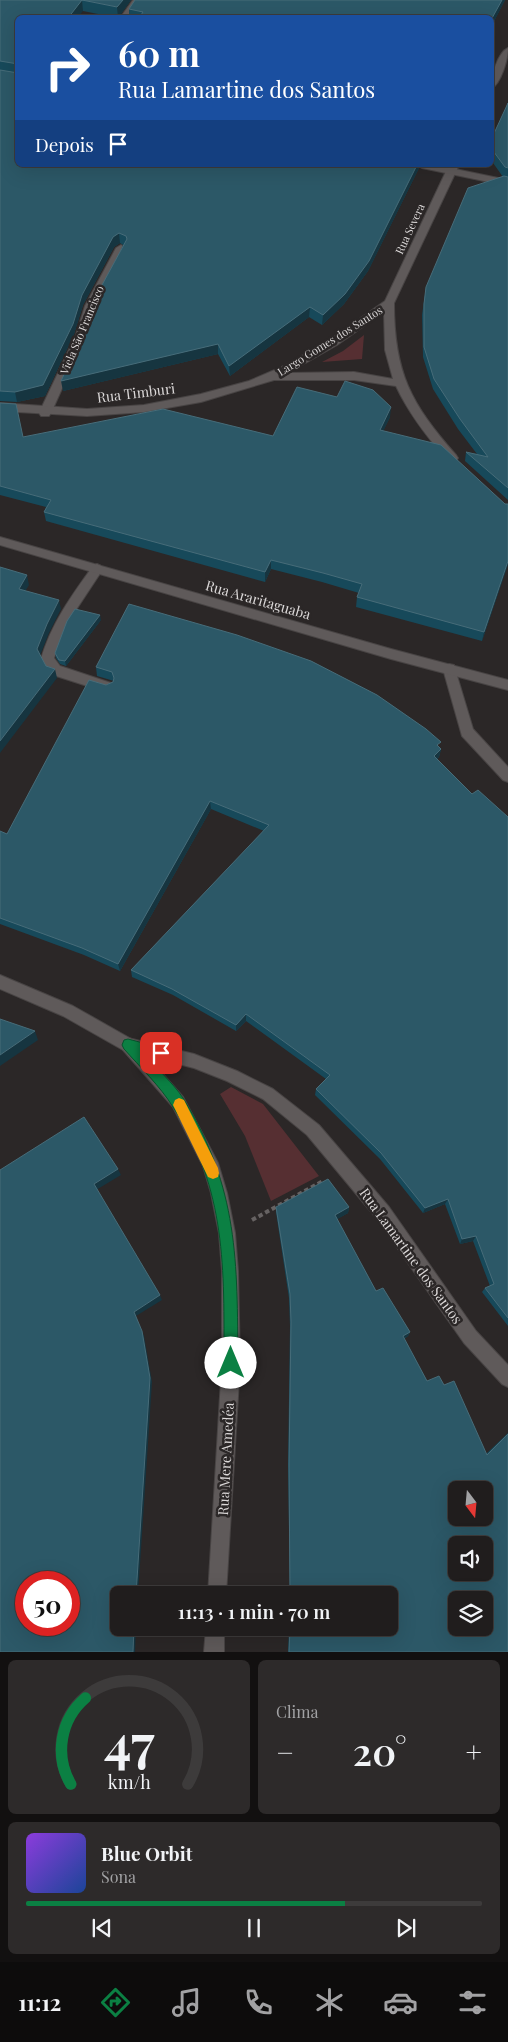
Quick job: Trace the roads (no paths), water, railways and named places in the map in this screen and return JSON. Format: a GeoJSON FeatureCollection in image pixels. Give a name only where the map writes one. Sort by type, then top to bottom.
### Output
{"type":"FeatureCollection","features":[{"type":"Feature","properties":{"kind":"street"},"geometry":{"type":"LineString","coordinates":[[126,15],[137,0]]}},
{"type":"Feature","properties":{"kind":"street"},"geometry":{"type":"LineString","coordinates":[[494,80],[508,51]]}},
{"type":"Feature","properties":{"kind":"street"},"geometry":{"type":"LineString","coordinates":[[453,168],[508,183]]}},
{"type":"Feature","properties":{"kind":"street","name":"Rua Severa"},"geometry":{"type":"LineString","coordinates":[[389,303],[453,168]]}},
{"type":"Feature","properties":{"kind":"street","name":"Viela São Francisco"},"geometry":{"type":"LineString","coordinates":[[45,413],[73,354],[90,306],[121,248]]}},
{"type":"Feature","properties":{"kind":"street","name":"Largo Gomes dos Santos"},"geometry":{"type":"LineString","coordinates":[[272,377],[329,344],[389,303]]}},
{"type":"Feature","properties":{"kind":"street","name":"Largo Gomes dos Santos"},"geometry":{"type":"LineString","coordinates":[[272,377],[354,376],[398,383],[389,345],[389,303]]}},
{"type":"Feature","properties":{"kind":"street","name":"Rua Timburi"},"geometry":{"type":"LineString","coordinates":[[0,407],[45,413],[101,414],[180,404],[272,377]]}},
{"type":"Feature","properties":{"kind":"street"},"geometry":{"type":"LineString","coordinates":[[398,383],[425,428],[461,467]]}},
{"type":"Feature","properties":{"kind":"street","name":"Rua Araritaguaba"},"geometry":{"type":"LineString","coordinates":[[0,541],[508,685]]}},
{"type":"Feature","properties":{"kind":"street"},"geometry":{"type":"LineString","coordinates":[[97,569],[74,602],[50,646],[46,659],[55,670],[108,687]]}},
{"type":"Feature","properties":{"kind":"street"},"geometry":{"type":"LineString","coordinates":[[449,669],[467,732],[508,776]]}},
{"type":"Feature","properties":{"kind":"street","name":"Rua Mere Amedéa"},"geometry":{"type":"LineString","coordinates":[[0,982],[68,1011],[128,1045],[178,1102],[205,1154],[219,1193],[227,1233],[230,1271],[231,1363],[218,1586]]}},
{"type":"Feature","properties":{"kind":"street","name":"Rua Lamartine dos Santos"},"geometry":{"type":"LineString","coordinates":[[128,1045],[194,1061],[232,1076],[268,1094],[314,1130],[383,1213],[470,1337],[508,1378]]}},
{"type":"Feature","properties":{"kind":"street"},"geometry":{"type":"LineString","coordinates":[[214,1652],[215,1636]]}}]}
